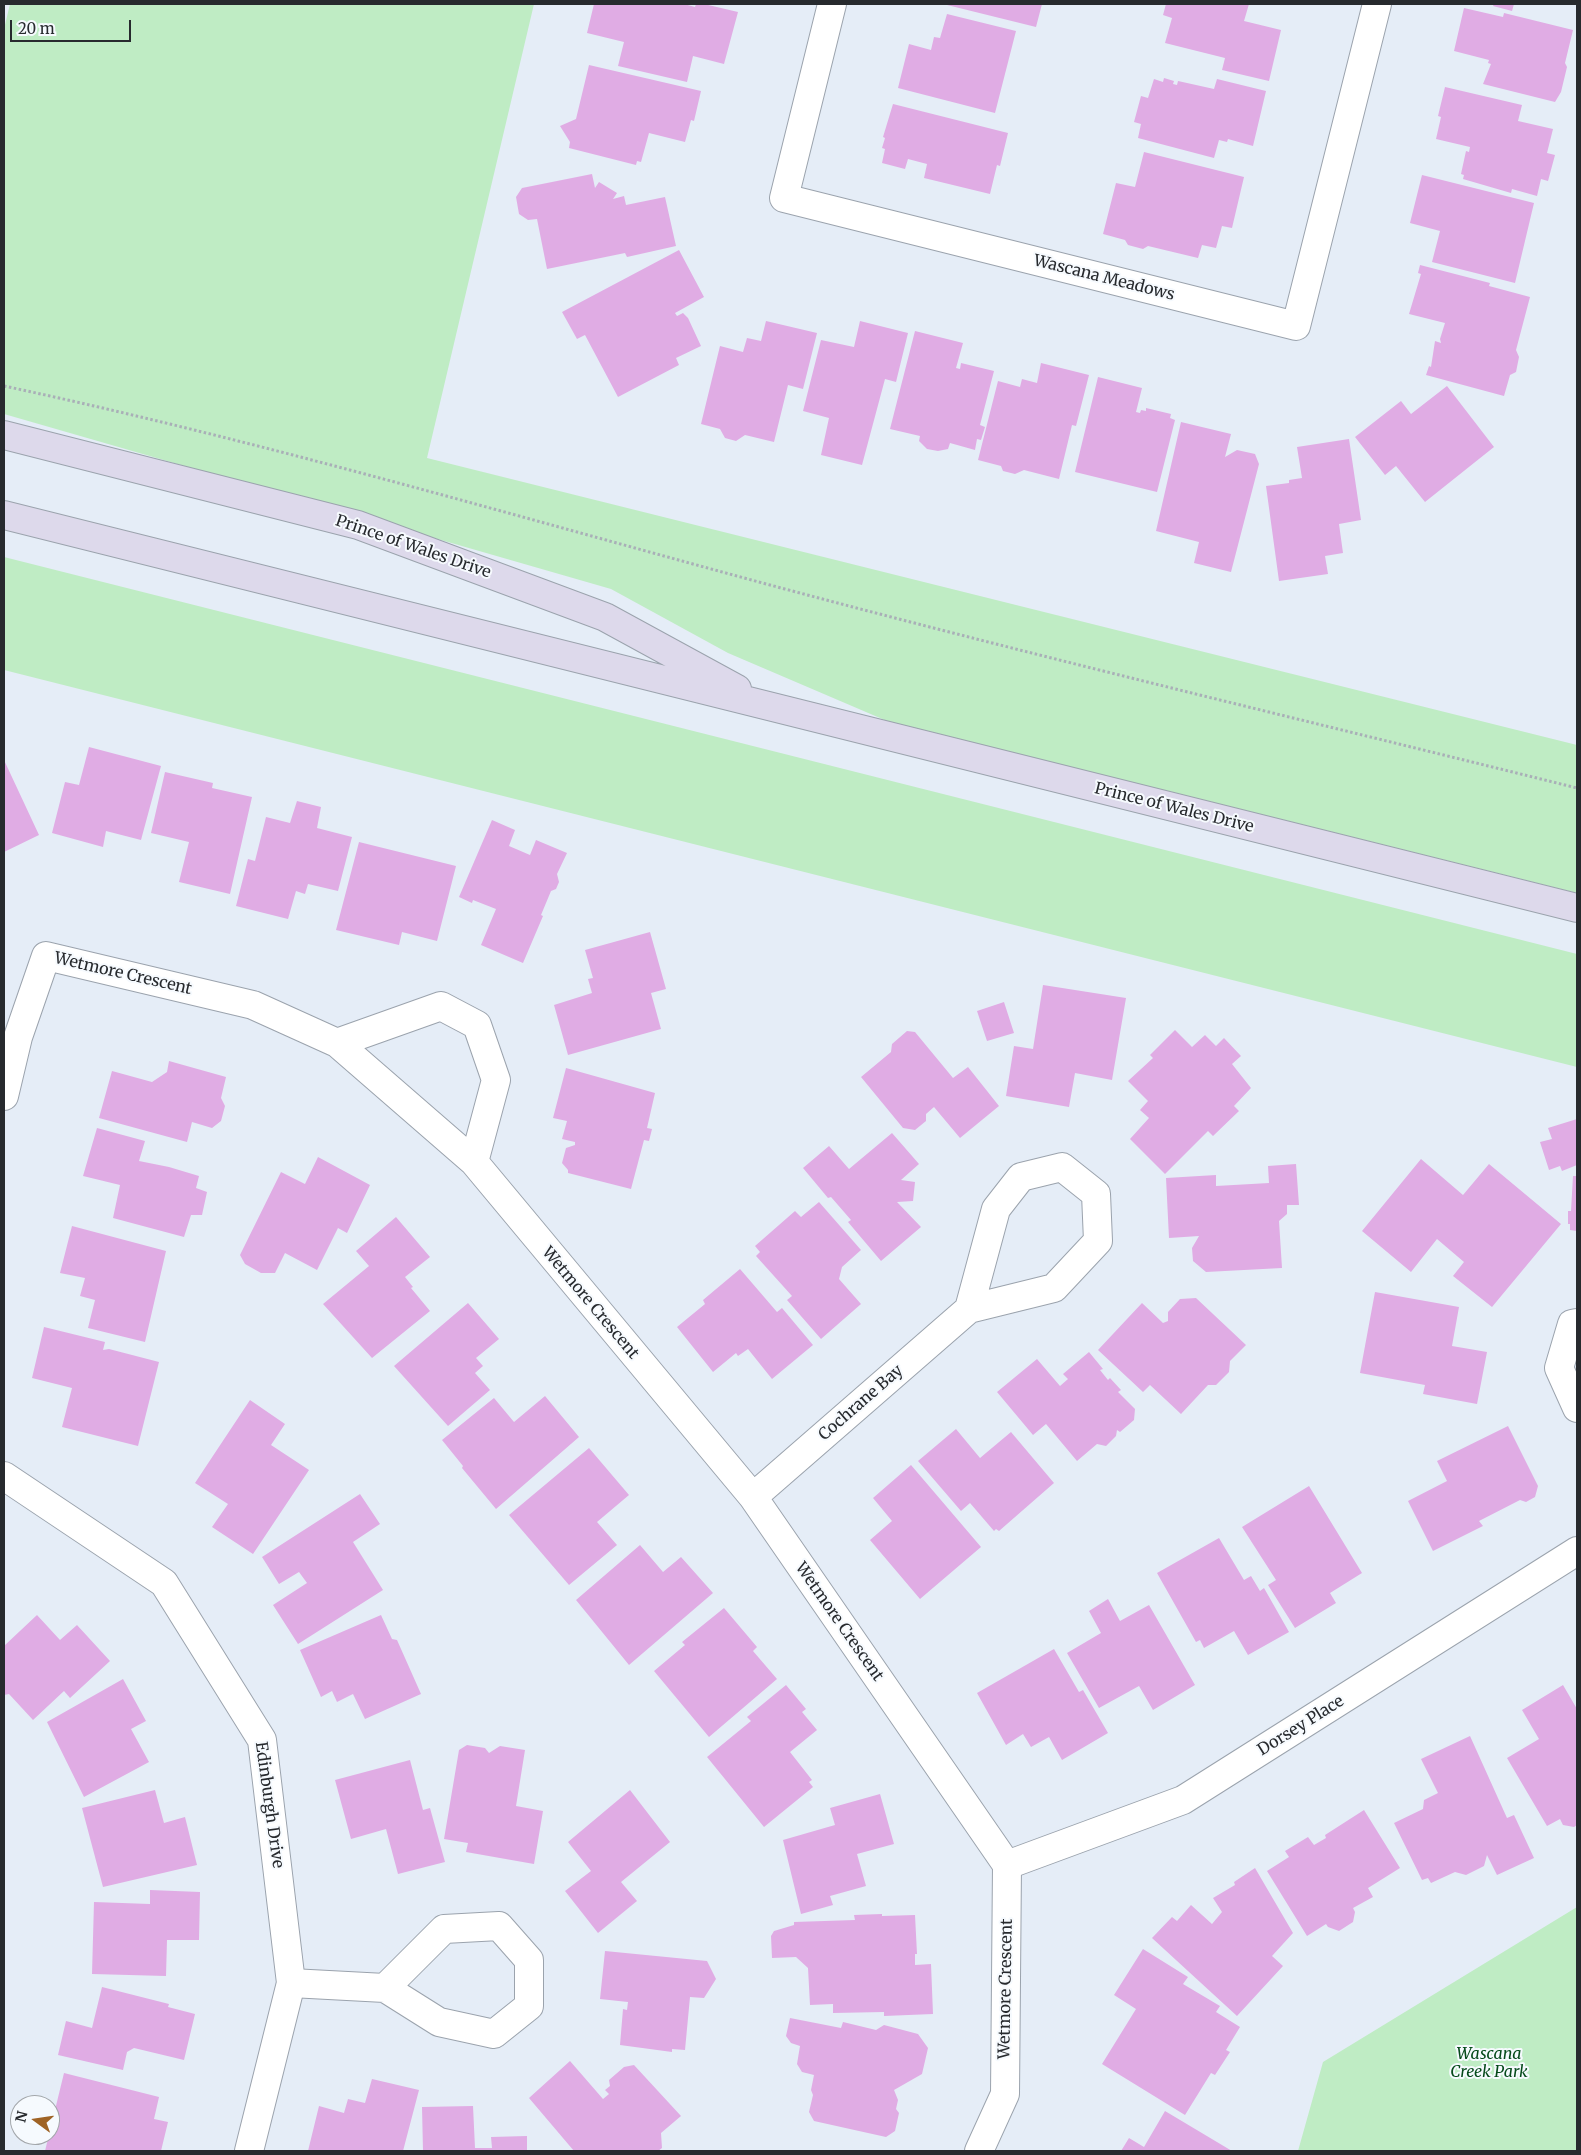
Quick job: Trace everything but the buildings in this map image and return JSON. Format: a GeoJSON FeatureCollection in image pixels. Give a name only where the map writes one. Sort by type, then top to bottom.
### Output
{"type":"FeatureCollection","features":[{"type":"Feature","properties":{"kind":"main road","name":"Prince of Wales Drive"},"geometry":{"type":"LineString","coordinates":[[4,435],[358,525],[605,616],[771,708]]}},
{"type":"Feature","properties":{"kind":"main road","name":"Prince of Wales Drive"},"geometry":{"type":"LineString","coordinates":[[4,516],[1577,908]]}},
{"type":"Feature","properties":{"kind":"street","name":"Wascana Meadows"},"geometry":{"type":"LineString","coordinates":[[832,4],[784,198],[1296,326],[1377,4]]}},
{"type":"Feature","properties":{"kind":"street","name":"Wetmore Crescent"},"geometry":{"type":"LineString","coordinates":[[4,1096],[18,1037],[46,956],[253,1005],[337,1042],[474,1162],[753,1496],[1007,1865],[1005,2094],[979,2151]]}},
{"type":"Feature","properties":{"kind":"street"},"geometry":{"type":"LineString","coordinates":[[337,1042],[441,1006],[477,1025],[496,1080],[474,1162]]}},
{"type":"Feature","properties":{"kind":"street","name":"Cochrane Bay"},"geometry":{"type":"LineString","coordinates":[[753,1496],[969,1309],[1054,1288],[1098,1241],[1096,1194],[1062,1167],[1020,1177],[996,1208],[969,1309]]}},
{"type":"Feature","properties":{"kind":"street"},"geometry":{"type":"LineString","coordinates":[[1577,1323],[1572,1324],[1559,1368],[1577,1408]]}},
{"type":"Feature","properties":{"kind":"street","name":"Edinburgh Drive"},"geometry":{"type":"LineString","coordinates":[[4,1476],[164,1583],[262,1740],[291,1983],[249,2151]]}},
{"type":"Feature","properties":{"kind":"street","name":"Dorsey Place"},"geometry":{"type":"LineString","coordinates":[[1007,1865],[1183,1800],[1577,1552]]}},
{"type":"Feature","properties":{"kind":"street"},"geometry":{"type":"LineString","coordinates":[[291,1983],[385,1988],[439,2022],[494,2034],[529,2006],[529,1960],[499,1926],[444,1929],[385,1988]]}},
{"type":"Feature","properties":{"kind":"path"},"geometry":{"type":"LineString","coordinates":[[4,386],[311,460],[774,586],[1114,674],[1577,788]]}},
{"type":"Feature","properties":{"kind":"green space"},"geometry":{"type":"Polygon","coordinates":[[[10,4],[534,4],[427,458],[1577,745],[1577,893],[887,721],[728,653],[611,589],[4,414],[4,29],[10,4]]]}},
{"type":"Feature","properties":{"kind":"green space"},"geometry":{"type":"Polygon","coordinates":[[[4,557],[1577,954],[1577,1067],[4,670],[4,557]]]}},
{"type":"Feature","properties":{"kind":"green space","name":"Wascana Creek Park"},"geometry":{"type":"Polygon","coordinates":[[[1577,1907],[1577,2151],[1298,2151],[1323,2062],[1577,1907]]]}}]}
